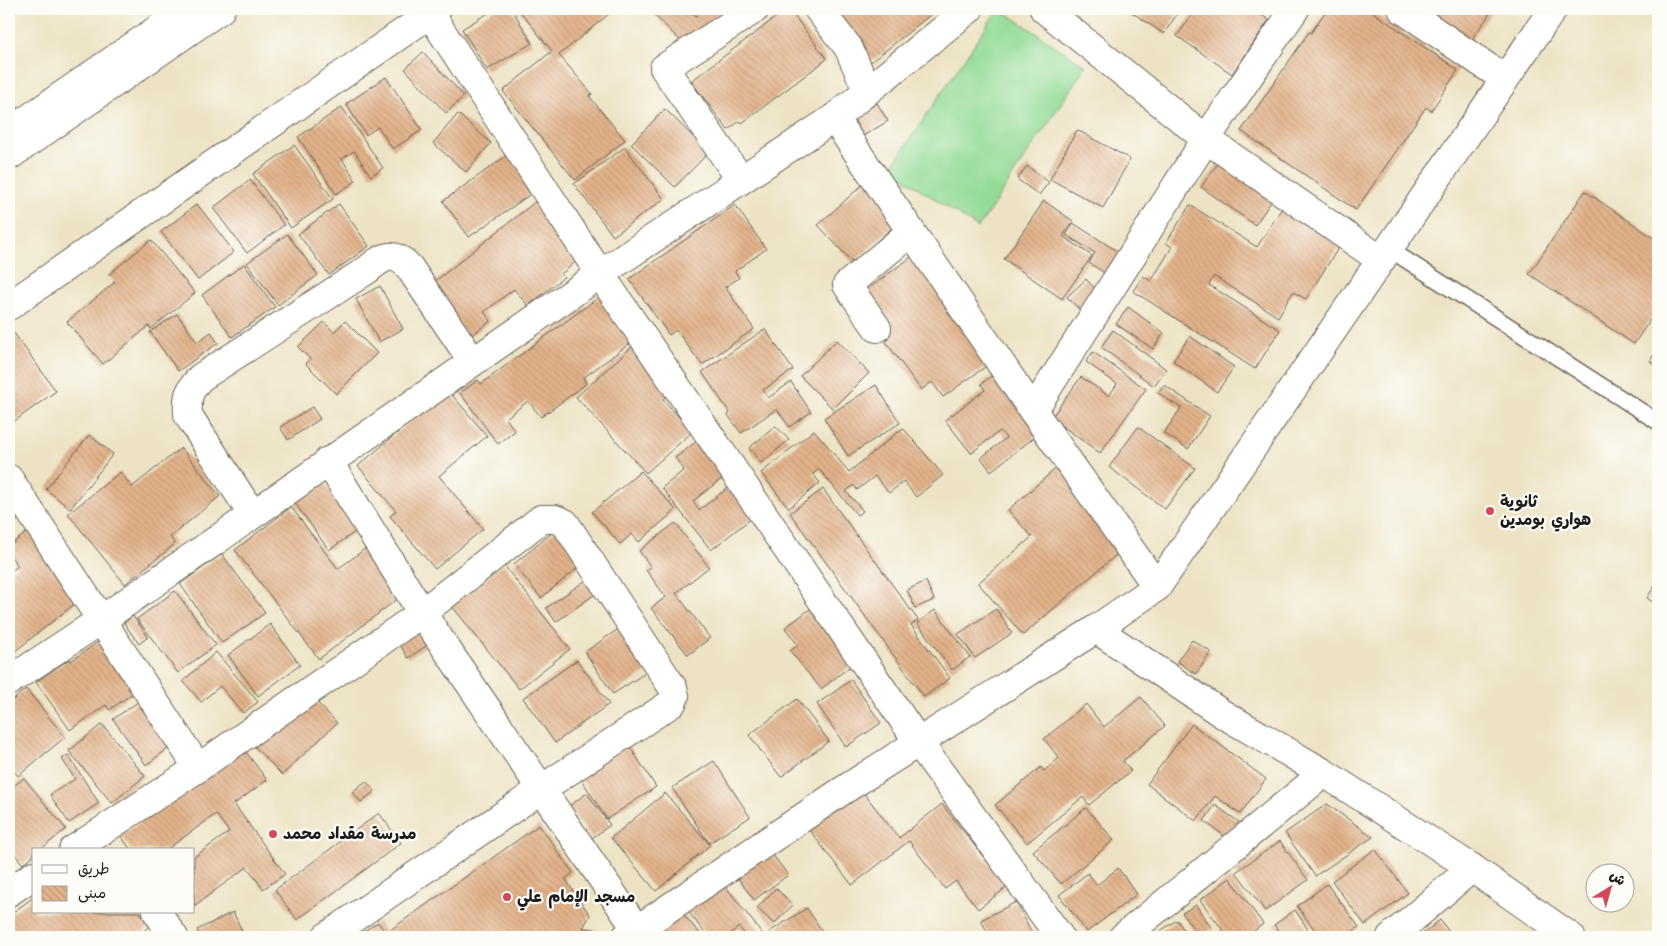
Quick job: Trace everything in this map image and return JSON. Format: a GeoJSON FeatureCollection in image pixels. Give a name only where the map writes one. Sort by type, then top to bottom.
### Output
{"type":"FeatureCollection","features":[{"type":"Feature","properties":{"kind":"street"},"geometry":{"type":"LineString","coordinates":[[9,132],[187,9]]}},
{"type":"Feature","properties":{"kind":"street"},"geometry":{"type":"LineString","coordinates":[[9,156],[221,9]]}},
{"type":"Feature","properties":{"kind":"street"},"geometry":{"type":"LineString","coordinates":[[742,180],[664,68],[755,9]]}},
{"type":"Feature","properties":{"kind":"street"},"geometry":{"type":"LineString","coordinates":[[818,9],[848,47],[867,90]]}},
{"type":"Feature","properties":{"kind":"street"},"geometry":{"type":"LineString","coordinates":[[9,681],[101,620],[600,274],[834,118],[968,9]]}},
{"type":"Feature","properties":{"kind":"street"},"geometry":{"type":"LineString","coordinates":[[1044,9],[1206,139],[1385,255]]}},
{"type":"Feature","properties":{"kind":"street"},"geometry":{"type":"LineString","coordinates":[[1034,411],[1206,139],[1295,9]]}},
{"type":"Feature","properties":{"kind":"street"},"geometry":{"type":"LineString","coordinates":[[1402,9],[1505,79]]}},
{"type":"Feature","properties":{"kind":"street"},"geometry":{"type":"LineString","coordinates":[[328,461],[422,613],[540,790],[631,934],[839,793],[1096,629],[1156,587],[1553,9]]}},
{"type":"Feature","properties":{"kind":"street"},"geometry":{"type":"LineString","coordinates":[[9,306],[431,10],[600,274],[919,743],[1060,937]]}},
{"type":"Feature","properties":{"kind":"street"},"geometry":{"type":"LineString","coordinates":[[834,118],[1156,587]]}},
{"type":"Feature","properties":{"kind":"street"},"geometry":{"type":"LineString","coordinates":[[876,328],[847,285],[911,232]]}},
{"type":"Feature","properties":{"kind":"street"},"geometry":{"type":"LineString","coordinates":[[252,514],[188,415],[187,399],[190,390],[200,378],[383,258],[395,257],[403,261],[408,267],[473,362]]}},
{"type":"Feature","properties":{"kind":"street"},"geometry":{"type":"LineString","coordinates":[[9,479],[198,768]]}},
{"type":"Feature","properties":{"kind":"street"},"geometry":{"type":"LineString","coordinates":[[81,848],[107,841],[198,768],[422,613],[540,519],[555,519],[565,523],[673,688],[675,696],[672,703],[540,790],[326,937]]}},
{"type":"Feature","properties":{"kind":"street"},"geometry":{"type":"LineString","coordinates":[[1096,629],[1221,713],[1324,773],[1472,868],[1572,937]]}},
{"type":"Feature","properties":{"kind":"street"},"geometry":{"type":"LineString","coordinates":[[1123,937],[1324,773]]}},
{"type":"Feature","properties":{"kind":"street"},"geometry":{"type":"LineString","coordinates":[[1391,937],[1472,868]]}},
{"type":"Feature","properties":{"kind":"street"},"geometry":{"type":"LineString","coordinates":[[9,892],[32,876]]}},
{"type":"Feature","properties":{"kind":"street"},"geometry":{"type":"LineString","coordinates":[[158,914],[174,937]]}},
{"type":"Feature","properties":{"kind":"lane"},"geometry":{"type":"LineString","coordinates":[[1385,255],[1658,422]]}},
{"type":"Feature","properties":{"kind":"green space"},"geometry":{"type":"Polygon","coordinates":[[[998,9],[1086,66],[978,228],[890,169],[998,9]]]}},
{"type":"Feature","properties":{"kind":"building"},"geometry":{"type":"Polygon","coordinates":[[[495,9],[512,9],[532,43],[487,70],[462,29],[495,9]]]}},
{"type":"Feature","properties":{"kind":"building"},"geometry":{"type":"Polygon","coordinates":[[[518,9],[615,9],[559,55],[592,94],[589,96],[625,140],[575,180],[503,91],[552,51],[518,9]]]}},
{"type":"Feature","properties":{"kind":"building"},"geometry":{"type":"Polygon","coordinates":[[[648,9],[689,9],[696,16],[703,9],[730,9],[690,50],[648,9]]]}},
{"type":"Feature","properties":{"kind":"building"},"geometry":{"type":"Polygon","coordinates":[[[789,9],[827,59],[742,123],[740,121],[728,130],[691,81],[789,9]]]}},
{"type":"Feature","properties":{"kind":"building"},"geometry":{"type":"Polygon","coordinates":[[[823,9],[938,9],[867,65],[823,9]]]}},
{"type":"Feature","properties":{"kind":"building"},"geometry":{"type":"Polygon","coordinates":[[[1127,9],[1180,9],[1164,34],[1127,9]]]}},
{"type":"Feature","properties":{"kind":"building"},"geometry":{"type":"Polygon","coordinates":[[[1196,9],[1264,9],[1260,14],[1269,20],[1232,74],[1177,36],[1196,9]]]}},
{"type":"Feature","properties":{"kind":"building"},"geometry":{"type":"Polygon","coordinates":[[[1327,9],[1368,9],[1458,70],[1431,111],[1426,107],[1356,210],[1241,131],[1327,9]]]}},
{"type":"Feature","properties":{"kind":"building"},"geometry":{"type":"Polygon","coordinates":[[[1408,9],[1493,9],[1460,56],[1408,9]]]}},
{"type":"Feature","properties":{"kind":"building"},"geometry":{"type":"Polygon","coordinates":[[[423,52],[464,96],[446,113],[405,69],[423,52]]]}},
{"type":"Feature","properties":{"kind":"building"},"geometry":{"type":"Polygon","coordinates":[[[386,77],[422,130],[393,149],[378,127],[366,135],[346,104],[386,77]]]}},
{"type":"Feature","properties":{"kind":"building"},"geometry":{"type":"Polygon","coordinates":[[[877,103],[888,121],[863,136],[853,118],[877,103]]]}},
{"type":"Feature","properties":{"kind":"building"},"geometry":{"type":"Polygon","coordinates":[[[342,107],[383,168],[371,176],[354,151],[342,159],[356,181],[336,194],[298,137],[342,107]]]}},
{"type":"Feature","properties":{"kind":"building"},"geometry":{"type":"Polygon","coordinates":[[[665,109],[709,152],[675,187],[631,144],[665,109]]]}},
{"type":"Feature","properties":{"kind":"building"},"geometry":{"type":"Polygon","coordinates":[[[458,114],[491,143],[466,172],[433,143],[458,114]]]}},
{"type":"Feature","properties":{"kind":"building"},"geometry":{"type":"Polygon","coordinates":[[[1077,130],[1130,159],[1103,208],[1050,179],[1077,130]]]}},
{"type":"Feature","properties":{"kind":"building"},"geometry":{"type":"Polygon","coordinates":[[[294,145],[333,199],[291,228],[253,174],[294,145]]]}},
{"type":"Feature","properties":{"kind":"building"},"geometry":{"type":"Polygon","coordinates":[[[625,147],[664,199],[613,236],[574,184],[625,147]]]}},
{"type":"Feature","properties":{"kind":"building"},"geometry":{"type":"Polygon","coordinates":[[[509,154],[535,191],[469,237],[443,201],[509,154]]]}},
{"type":"Feature","properties":{"kind":"building"},"geometry":{"type":"Polygon","coordinates":[[[1221,159],[1275,196],[1255,225],[1201,187],[1221,159]]]}},
{"type":"Feature","properties":{"kind":"building"},"geometry":{"type":"Polygon","coordinates":[[[1027,166],[1049,182],[1039,195],[1017,179],[1027,166]]]}},
{"type":"Feature","properties":{"kind":"building"},"geometry":{"type":"Polygon","coordinates":[[[870,178],[904,217],[853,263],[818,225],[870,178]]]}},
{"type":"Feature","properties":{"kind":"building"},"geometry":{"type":"Polygon","coordinates":[[[250,180],[284,225],[247,253],[213,208],[250,180]]]}},
{"type":"Feature","properties":{"kind":"building"},"geometry":{"type":"Polygon","coordinates":[[[1585,191],[1658,241],[1658,308],[1634,344],[1529,274],[1585,191]]]}},
{"type":"Feature","properties":{"kind":"building"},"geometry":{"type":"Polygon","coordinates":[[[1289,197],[1347,234],[1306,299],[1293,292],[1278,317],[1214,276],[1209,285],[1280,330],[1255,369],[1133,291],[1143,276],[1151,281],[1172,247],[1166,243],[1190,205],[1257,247],[1289,197]]]}},
{"type":"Feature","properties":{"kind":"building"},"geometry":{"type":"Polygon","coordinates":[[[540,198],[585,254],[561,274],[564,277],[528,306],[514,289],[484,312],[491,321],[469,337],[429,286],[540,198]]]}},
{"type":"Feature","properties":{"kind":"building"},"geometry":{"type":"Polygon","coordinates":[[[1044,201],[1073,221],[1063,236],[1092,256],[1062,299],[1004,259],[1044,201]]]}},
{"type":"Feature","properties":{"kind":"building"},"geometry":{"type":"Polygon","coordinates":[[[197,204],[234,252],[198,280],[161,232],[197,204]]]}},
{"type":"Feature","properties":{"kind":"building"},"geometry":{"type":"Polygon","coordinates":[[[339,204],[369,246],[329,275],[298,234],[339,204]]]}},
{"type":"Feature","properties":{"kind":"building"},"geometry":{"type":"Polygon","coordinates":[[[735,205],[766,249],[735,271],[739,278],[725,287],[754,329],[702,365],[676,330],[669,335],[629,279],[735,205]]]}},
{"type":"Feature","properties":{"kind":"building"},"geometry":{"type":"Polygon","coordinates":[[[1073,223],[1133,261],[1120,283],[1089,263],[1095,253],[1066,235],[1073,223]]]}},
{"type":"Feature","properties":{"kind":"building"},"geometry":{"type":"Polygon","coordinates":[[[287,234],[318,275],[278,305],[247,263],[287,234]]]}},
{"type":"Feature","properties":{"kind":"building"},"geometry":{"type":"Polygon","coordinates":[[[151,240],[195,293],[151,329],[149,326],[103,364],[67,322],[115,282],[108,275],[151,240]]]}},
{"type":"Feature","properties":{"kind":"building"},"geometry":{"type":"Polygon","coordinates":[[[922,249],[999,357],[943,397],[932,382],[921,390],[886,342],[888,339],[857,297],[922,249]]]}},
{"type":"Feature","properties":{"kind":"building"},"geometry":{"type":"Polygon","coordinates":[[[244,264],[275,307],[232,337],[202,295],[244,264]]]}},
{"type":"Feature","properties":{"kind":"building"},"geometry":{"type":"Polygon","coordinates":[[[1086,279],[1114,309],[1096,327],[1067,297],[1086,279]]]}},
{"type":"Feature","properties":{"kind":"building"},"geometry":{"type":"Polygon","coordinates":[[[380,286],[403,329],[379,342],[356,299],[380,286]]]}},
{"type":"Feature","properties":{"kind":"building"},"geometry":{"type":"Polygon","coordinates":[[[603,294],[636,339],[583,378],[586,384],[541,417],[528,401],[506,418],[515,431],[498,444],[460,393],[478,380],[481,384],[603,294]]]}},
{"type":"Feature","properties":{"kind":"building"},"geometry":{"type":"Polygon","coordinates":[[[1128,307],[1164,333],[1153,349],[1116,324],[1128,307]]]}},
{"type":"Feature","properties":{"kind":"building"},"geometry":{"type":"Polygon","coordinates":[[[177,314],[197,342],[211,332],[218,343],[178,371],[150,332],[177,314]]]}},
{"type":"Feature","properties":{"kind":"building"},"geometry":{"type":"Polygon","coordinates":[[[345,321],[377,353],[336,394],[306,364],[310,359],[298,347],[324,322],[334,332],[345,321]]]}},
{"type":"Feature","properties":{"kind":"building"},"geometry":{"type":"Polygon","coordinates":[[[765,329],[793,370],[763,390],[768,398],[791,382],[811,412],[789,427],[777,409],[741,433],[728,415],[730,413],[702,372],[765,329]]]}},
{"type":"Feature","properties":{"kind":"building"},"geometry":{"type":"Polygon","coordinates":[[[1113,330],[1166,369],[1154,386],[1101,347],[1113,330]]]}},
{"type":"Feature","properties":{"kind":"building"},"geometry":{"type":"Polygon","coordinates":[[[14,333],[56,391],[9,425],[9,337],[14,333]]]}},
{"type":"Feature","properties":{"kind":"building"},"geometry":{"type":"Polygon","coordinates":[[[1190,336],[1234,367],[1217,392],[1173,361],[1190,336]]]}},
{"type":"Feature","properties":{"kind":"building"},"geometry":{"type":"Polygon","coordinates":[[[837,340],[869,373],[833,409],[800,376],[837,340]]]}},
{"type":"Feature","properties":{"kind":"building"},"geometry":{"type":"Polygon","coordinates":[[[635,344],[675,388],[663,399],[692,432],[646,473],[576,397],[635,344]]]}},
{"type":"Feature","properties":{"kind":"building"},"geometry":{"type":"Polygon","coordinates":[[[1658,348],[1658,367],[1650,361],[1658,348]]]}},
{"type":"Feature","properties":{"kind":"building"},"geometry":{"type":"Polygon","coordinates":[[[1093,352],[1146,389],[1100,453],[1051,418],[1081,377],[1109,396],[1117,384],[1086,362],[1093,352]]]}},
{"type":"Feature","properties":{"kind":"building"},"geometry":{"type":"Polygon","coordinates":[[[1001,369],[1046,428],[991,471],[981,458],[1006,438],[1000,431],[971,453],[945,420],[985,390],[981,384],[1001,369]]]}},
{"type":"Feature","properties":{"kind":"building"},"geometry":{"type":"Polygon","coordinates":[[[876,385],[900,423],[848,456],[824,418],[876,385]]]}},
{"type":"Feature","properties":{"kind":"building"},"geometry":{"type":"Polygon","coordinates":[[[1164,385],[1210,416],[1188,449],[1164,433],[1181,408],[1158,393],[1164,385]]]}},
{"type":"Feature","properties":{"kind":"building"},"geometry":{"type":"Polygon","coordinates":[[[448,390],[487,436],[439,476],[483,529],[435,569],[390,516],[396,511],[358,466],[448,390]]]}},
{"type":"Feature","properties":{"kind":"building"},"geometry":{"type":"Polygon","coordinates":[[[312,407],[320,419],[288,440],[280,427],[312,407]]]}},
{"type":"Feature","properties":{"kind":"building"},"geometry":{"type":"Polygon","coordinates":[[[776,426],[789,440],[761,463],[749,448],[776,426]]]}},
{"type":"Feature","properties":{"kind":"building"},"geometry":{"type":"Polygon","coordinates":[[[1138,427],[1195,468],[1165,509],[1109,467],[1138,427]]]}},
{"type":"Feature","properties":{"kind":"building"},"geometry":{"type":"Polygon","coordinates":[[[903,428],[943,475],[916,497],[904,481],[889,493],[875,476],[857,490],[854,485],[846,491],[863,511],[857,515],[819,469],[813,474],[820,483],[789,508],[761,473],[814,430],[849,472],[903,428]]]}},
{"type":"Feature","properties":{"kind":"building"},"geometry":{"type":"Polygon","coordinates":[[[89,435],[113,454],[70,509],[46,489],[89,435]]]}},
{"type":"Feature","properties":{"kind":"building"},"geometry":{"type":"Polygon","coordinates":[[[701,438],[729,473],[693,501],[699,510],[729,487],[753,517],[711,550],[662,488],[684,470],[675,458],[701,438]]]}},
{"type":"Feature","properties":{"kind":"building"},"geometry":{"type":"Polygon","coordinates":[[[181,448],[220,496],[170,537],[175,544],[125,584],[68,514],[120,472],[132,487],[181,448]]]}},
{"type":"Feature","properties":{"kind":"building"},"geometry":{"type":"Polygon","coordinates":[[[1061,464],[1130,543],[1023,635],[978,583],[1032,537],[1008,510],[1061,464]]]}},
{"type":"Feature","properties":{"kind":"building"},"geometry":{"type":"Polygon","coordinates":[[[641,471],[676,510],[639,542],[632,534],[620,544],[592,512],[641,471]]]}},
{"type":"Feature","properties":{"kind":"building"},"geometry":{"type":"Polygon","coordinates":[[[322,479],[358,530],[329,550],[292,499],[322,479]]]}},
{"type":"Feature","properties":{"kind":"building"},"geometry":{"type":"Polygon","coordinates":[[[823,489],[918,620],[911,625],[950,678],[924,697],[790,513],[823,489]]]}},
{"type":"Feature","properties":{"kind":"building"},"geometry":{"type":"Polygon","coordinates":[[[9,494],[17,522],[9,519],[9,494]]]}},
{"type":"Feature","properties":{"kind":"building"},"geometry":{"type":"Polygon","coordinates":[[[291,507],[338,569],[373,543],[409,590],[319,659],[235,550],[291,507]]]}},
{"type":"Feature","properties":{"kind":"building"},"geometry":{"type":"Polygon","coordinates":[[[675,523],[709,567],[676,593],[710,638],[688,655],[651,608],[666,597],[646,570],[651,567],[639,551],[675,523]]]}},
{"type":"Feature","properties":{"kind":"building"},"geometry":{"type":"Polygon","coordinates":[[[558,528],[585,562],[541,598],[514,564],[558,528]]]}},
{"type":"Feature","properties":{"kind":"building"},"geometry":{"type":"Polygon","coordinates":[[[30,530],[82,598],[9,656],[9,573],[18,566],[9,554],[9,546],[30,530]]]}},
{"type":"Feature","properties":{"kind":"building"},"geometry":{"type":"Polygon","coordinates":[[[222,554],[265,613],[222,643],[180,584],[222,554]]]}},
{"type":"Feature","properties":{"kind":"building"},"geometry":{"type":"Polygon","coordinates":[[[503,564],[570,649],[519,689],[451,605],[503,564]]]}},
{"type":"Feature","properties":{"kind":"building"},"geometry":{"type":"Polygon","coordinates":[[[589,578],[598,592],[556,622],[546,608],[589,578]]]}},
{"type":"Feature","properties":{"kind":"building"},"geometry":{"type":"Polygon","coordinates":[[[926,581],[934,600],[915,608],[907,590],[926,581]]]}},
{"type":"Feature","properties":{"kind":"building"},"geometry":{"type":"Polygon","coordinates":[[[1658,581],[1658,606],[1647,598],[1658,581]]]}},
{"type":"Feature","properties":{"kind":"building"},"geometry":{"type":"Polygon","coordinates":[[[175,591],[216,645],[178,673],[137,619],[175,591]]]}},
{"type":"Feature","properties":{"kind":"building"},"geometry":{"type":"Polygon","coordinates":[[[814,606],[857,661],[821,689],[790,651],[798,645],[785,628],[814,606]]]}},
{"type":"Feature","properties":{"kind":"building"},"geometry":{"type":"Polygon","coordinates":[[[996,609],[1012,633],[975,658],[958,634],[996,609]]]}},
{"type":"Feature","properties":{"kind":"building"},"geometry":{"type":"Polygon","coordinates":[[[935,610],[970,657],[952,670],[917,623],[935,610]]]}},
{"type":"Feature","properties":{"kind":"building"},"geometry":{"type":"Polygon","coordinates":[[[133,616],[148,637],[139,644],[124,623],[133,616]]]}},
{"type":"Feature","properties":{"kind":"building"},"geometry":{"type":"Polygon","coordinates":[[[419,623],[432,642],[408,658],[396,639],[419,623]]]}},
{"type":"Feature","properties":{"kind":"building"},"geometry":{"type":"Polygon","coordinates":[[[627,623],[656,666],[613,694],[585,652],[627,623]]]}},
{"type":"Feature","properties":{"kind":"building"},"geometry":{"type":"Polygon","coordinates":[[[270,624],[300,665],[258,696],[228,655],[270,624]]]}},
{"type":"Feature","properties":{"kind":"building"},"geometry":{"type":"Polygon","coordinates":[[[108,635],[143,686],[109,710],[106,705],[70,730],[36,682],[69,659],[71,661],[108,635]]]}},
{"type":"Feature","properties":{"kind":"building"},"geometry":{"type":"Polygon","coordinates":[[[1192,640],[1211,652],[1196,674],[1177,661],[1192,640]]]}},
{"type":"Feature","properties":{"kind":"building"},"geometry":{"type":"Polygon","coordinates":[[[216,652],[258,702],[243,713],[220,686],[201,702],[183,681],[216,652]]]}},
{"type":"Feature","properties":{"kind":"building"},"geometry":{"type":"Polygon","coordinates":[[[577,660],[609,704],[555,743],[523,698],[577,660]]]}},
{"type":"Feature","properties":{"kind":"building"},"geometry":{"type":"Polygon","coordinates":[[[851,680],[881,723],[846,747],[817,704],[851,680]]]}},
{"type":"Feature","properties":{"kind":"building"},"geometry":{"type":"Polygon","coordinates":[[[26,689],[65,737],[18,776],[9,765],[9,703],[26,689]]]}},
{"type":"Feature","properties":{"kind":"building"},"geometry":{"type":"Polygon","coordinates":[[[308,693],[337,723],[282,775],[253,745],[308,693]]]}},
{"type":"Feature","properties":{"kind":"building"},"geometry":{"type":"Polygon","coordinates":[[[1141,697],[1165,726],[1123,761],[1131,771],[1089,805],[1083,797],[1027,843],[995,805],[1041,767],[1044,771],[1059,758],[1044,739],[1086,704],[1104,727],[1141,697]]]}},
{"type":"Feature","properties":{"kind":"building"},"geometry":{"type":"Polygon","coordinates":[[[797,699],[829,741],[781,777],[749,735],[797,699]]]}},
{"type":"Feature","properties":{"kind":"building"},"geometry":{"type":"Polygon","coordinates":[[[141,700],[173,745],[146,765],[113,719],[141,700]]]}},
{"type":"Feature","properties":{"kind":"building"},"geometry":{"type":"Polygon","coordinates":[[[102,724],[145,776],[112,803],[69,751],[102,724]]]}},
{"type":"Feature","properties":{"kind":"building"},"geometry":{"type":"Polygon","coordinates":[[[1192,724],[1266,779],[1240,814],[1215,796],[1196,821],[1147,784],[1192,724]]]}},
{"type":"Feature","properties":{"kind":"building"},"geometry":{"type":"Polygon","coordinates":[[[628,744],[656,787],[607,819],[579,776],[628,744]]]}},
{"type":"Feature","properties":{"kind":"building"},"geometry":{"type":"Polygon","coordinates":[[[243,748],[267,780],[234,804],[285,874],[263,889],[247,867],[195,905],[195,856],[229,832],[216,814],[169,848],[130,848],[121,836],[243,748]]]}},
{"type":"Feature","properties":{"kind":"building"},"geometry":{"type":"Polygon","coordinates":[[[68,755],[99,803],[69,823],[50,795],[75,779],[62,759],[68,755]]]}},
{"type":"Feature","properties":{"kind":"building"},"geometry":{"type":"Polygon","coordinates":[[[714,761],[750,817],[709,843],[672,788],[714,761]]]}},
{"type":"Feature","properties":{"kind":"building"},"geometry":{"type":"Polygon","coordinates":[[[24,778],[66,829],[42,848],[32,848],[32,857],[23,864],[12,851],[9,853],[9,790],[24,778]]]}},
{"type":"Feature","properties":{"kind":"building"},"geometry":{"type":"Polygon","coordinates":[[[366,781],[375,791],[361,802],[352,792],[366,781]]]}},
{"type":"Feature","properties":{"kind":"building"},"geometry":{"type":"Polygon","coordinates":[[[859,787],[899,838],[942,804],[1007,887],[978,909],[956,881],[945,889],[909,841],[852,885],[807,827],[859,787]]]}},
{"type":"Feature","properties":{"kind":"building"},"geometry":{"type":"Polygon","coordinates":[[[587,793],[610,825],[592,838],[568,807],[587,793]]]}},
{"type":"Feature","properties":{"kind":"building"},"geometry":{"type":"Polygon","coordinates":[[[665,793],[710,845],[656,891],[611,838],[665,793]]]}},
{"type":"Feature","properties":{"kind":"building"},"geometry":{"type":"Polygon","coordinates":[[[1327,804],[1373,837],[1315,876],[1285,833],[1327,804]]]}},
{"type":"Feature","properties":{"kind":"building"},"geometry":{"type":"Polygon","coordinates":[[[1215,805],[1239,822],[1227,838],[1204,821],[1215,805]]]}},
{"type":"Feature","properties":{"kind":"building"},"geometry":{"type":"Polygon","coordinates":[[[1086,808],[1114,840],[1061,884],[1033,851],[1086,808]]]}},
{"type":"Feature","properties":{"kind":"building"},"geometry":{"type":"Polygon","coordinates":[[[379,813],[401,843],[297,920],[275,890],[379,813]]]}},
{"type":"Feature","properties":{"kind":"building","name":"مسجد الإمام علي"},"geometry":{"type":"Polygon","coordinates":[[[539,825],[573,873],[565,879],[590,915],[583,928],[599,932],[600,937],[355,937],[378,922],[386,933],[539,825]]]}},
{"type":"Feature","properties":{"kind":"building"},"geometry":{"type":"Polygon","coordinates":[[[1280,841],[1308,880],[1265,911],[1236,872],[1280,841]]]}},
{"type":"Feature","properties":{"kind":"building"},"geometry":{"type":"Polygon","coordinates":[[[1375,849],[1408,893],[1365,925],[1332,881],[1375,849]]]}},
{"type":"Feature","properties":{"kind":"building"},"geometry":{"type":"Polygon","coordinates":[[[769,850],[788,875],[754,900],[735,874],[769,850]]]}},
{"type":"Feature","properties":{"kind":"building"},"geometry":{"type":"Polygon","coordinates":[[[1118,868],[1137,894],[1087,932],[1059,895],[1088,873],[1097,885],[1118,868]]]}},
{"type":"Feature","properties":{"kind":"building"},"geometry":{"type":"Polygon","coordinates":[[[1230,878],[1263,924],[1246,937],[1228,937],[1200,900],[1230,878]]]}},
{"type":"Feature","properties":{"kind":"building"},"geometry":{"type":"Polygon","coordinates":[[[722,882],[765,937],[747,937],[739,927],[726,937],[708,937],[687,910],[722,882]]]}},
{"type":"Feature","properties":{"kind":"building"},"geometry":{"type":"Polygon","coordinates":[[[1327,884],[1359,927],[1345,937],[1320,937],[1297,906],[1327,884]]]}},
{"type":"Feature","properties":{"kind":"building"},"geometry":{"type":"Polygon","coordinates":[[[776,888],[793,905],[774,924],[757,908],[776,888]]]}},
{"type":"Feature","properties":{"kind":"building"},"geometry":{"type":"Polygon","coordinates":[[[32,898],[32,914],[141,914],[150,926],[136,937],[19,937],[9,923],[9,915],[32,898]]]}},
{"type":"Feature","properties":{"kind":"building"},"geometry":{"type":"Polygon","coordinates":[[[1016,902],[1034,937],[990,937],[981,920],[1016,902]]]}},
{"type":"Feature","properties":{"kind":"building"},"geometry":{"type":"Polygon","coordinates":[[[1196,905],[1212,929],[1199,937],[1182,913],[1196,905]]]}},
{"type":"Feature","properties":{"kind":"building"},"geometry":{"type":"Polygon","coordinates":[[[807,908],[826,937],[772,937],[769,932],[807,908]]]}},
{"type":"Feature","properties":{"kind":"building"},"geometry":{"type":"Polygon","coordinates":[[[679,910],[703,937],[665,937],[657,928],[679,910]]]}},
{"type":"Feature","properties":{"kind":"building"},"geometry":{"type":"Polygon","coordinates":[[[1295,910],[1313,937],[1282,937],[1274,925],[1295,910]]]}},
{"type":"Feature","properties":{"kind":"building"},"geometry":{"type":"Polygon","coordinates":[[[233,912],[245,937],[201,937],[197,930],[233,912]]]}},
{"type":"Feature","properties":{"kind":"building"},"geometry":{"type":"Polygon","coordinates":[[[1177,920],[1189,937],[1151,937],[1177,920]]]}},
{"type":"Feature","properties":{"kind":"building"},"geometry":{"type":"Polygon","coordinates":[[[1440,920],[1453,937],[1419,937],[1440,920]]]}},
{"type":"Feature","properties":{"kind":"place","name":"ثانوية هواري بومدين"},"geometry":{"type":"Point","coordinates":[1490,511]}},
{"type":"Feature","properties":{"kind":"place","name":"مدرسة مقداد محمد"},"geometry":{"type":"Point","coordinates":[273,834]}},
{"type":"Feature","properties":{"kind":"place","name":"مسجد الإمام علي"},"geometry":{"type":"Point","coordinates":[507,897]}}]}
